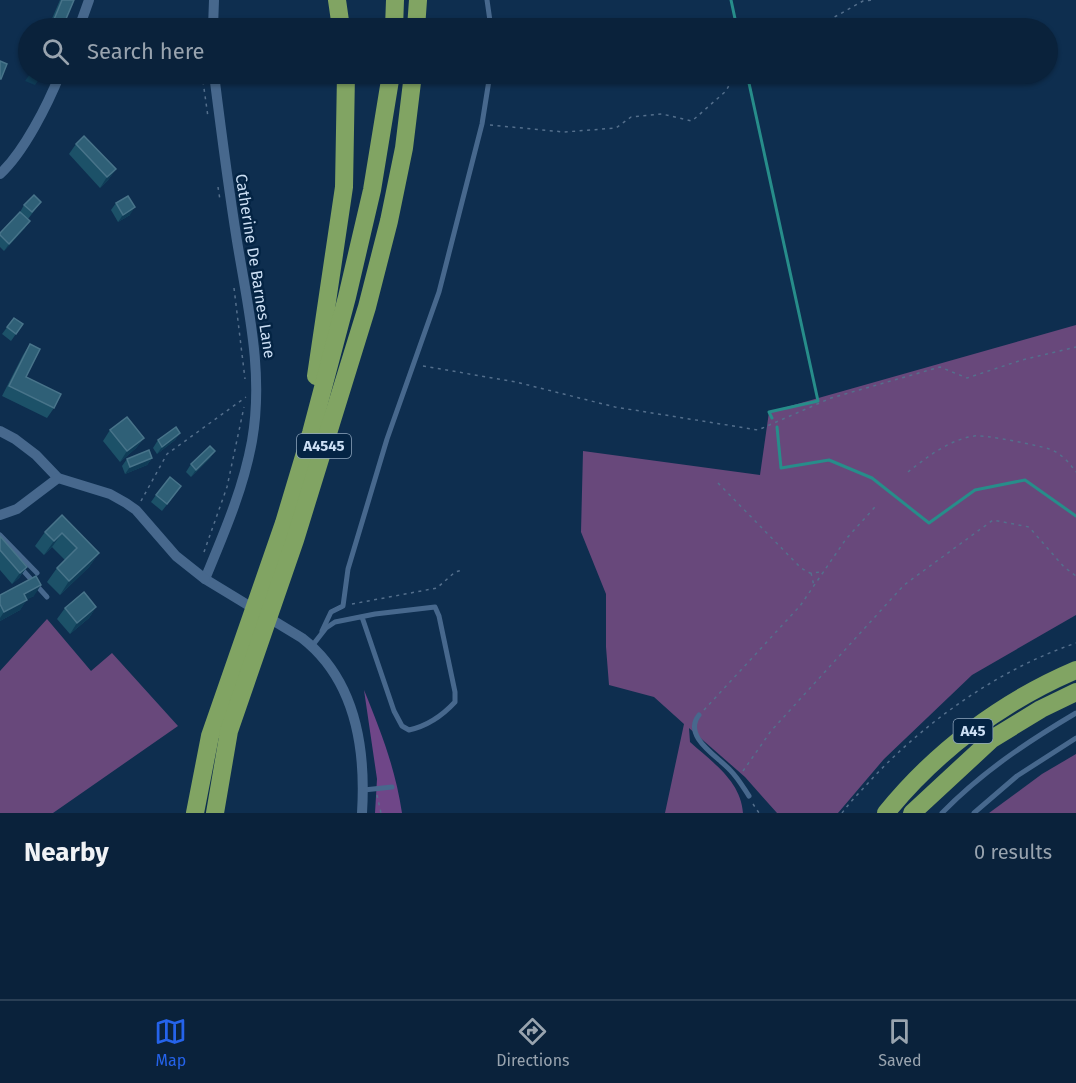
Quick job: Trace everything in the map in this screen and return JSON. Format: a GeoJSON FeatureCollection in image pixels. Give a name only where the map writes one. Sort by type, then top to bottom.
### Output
{"type":"FeatureCollection","features":[{"type":"Feature","properties":{"kind":"highway"},"geometry":{"type":"LineString","coordinates":[[337,0],[340,18]]}},
{"type":"Feature","properties":{"kind":"highway"},"geometry":{"type":"LineString","coordinates":[[394,18],[395,0]]}},
{"type":"Feature","properties":{"kind":"highway"},"geometry":{"type":"LineString","coordinates":[[417,18],[418,0]]}},
{"type":"Feature","properties":{"kind":"highway"},"geometry":{"type":"LineString","coordinates":[[302,463],[342,212],[346,164],[346,84]]}},
{"type":"Feature","properties":{"kind":"highway","name":"A4545"},"geometry":{"type":"LineString","coordinates":[[195,813],[210,736],[284,523],[363,235],[389,84]]}},
{"type":"Feature","properties":{"kind":"highway","name":"A4545"},"geometry":{"type":"LineString","coordinates":[[215,813],[229,731],[295,540],[367,307],[389,221],[404,148],[412,84]]}},
{"type":"Feature","properties":{"kind":"highway","name":"A45"},"geometry":{"type":"LineString","coordinates":[[886,813],[927,768],[982,723],[1030,692],[1076,670]]}},
{"type":"Feature","properties":{"kind":"highway","name":"A45"},"geometry":{"type":"LineString","coordinates":[[912,813],[992,739],[1041,709],[1076,692]]}},
{"type":"Feature","properties":{"kind":"street"},"geometry":{"type":"LineString","coordinates":[[83,18],[89,0]]}},
{"type":"Feature","properties":{"kind":"street"},"geometry":{"type":"LineString","coordinates":[[213,18],[214,0]]}},
{"type":"Feature","properties":{"kind":"street"},"geometry":{"type":"LineString","coordinates":[[0,174],[48,105],[56,84]]}},
{"type":"Feature","properties":{"kind":"street","name":"Catherine De Barnes Lane"},"geometry":{"type":"LineString","coordinates":[[205,579],[226,531],[243,482],[252,439],[257,384],[253,330],[227,175],[215,84]]}},
{"type":"Feature","properties":{"kind":"street"},"geometry":{"type":"LineString","coordinates":[[0,430],[36,455],[58,478],[110,494],[136,510],[176,556],[205,579],[286,629],[322,655],[339,680],[352,708],[359,737],[363,790],[362,813]]}},
{"type":"Feature","properties":{"kind":"street"},"geometry":{"type":"LineString","coordinates":[[0,515],[17,509],[58,478]]}},
{"type":"Feature","properties":{"kind":"lane"},"geometry":{"type":"LineString","coordinates":[[487,0],[490,18]]}},
{"type":"Feature","properties":{"kind":"lane"},"geometry":{"type":"LineString","coordinates":[[312,646],[331,612],[343,606],[348,570],[387,440],[439,292],[482,124],[488,84]]}},
{"type":"Feature","properties":{"kind":"lane"},"geometry":{"type":"LineString","coordinates":[[0,535],[37,573]]}},
{"type":"Feature","properties":{"kind":"lane"},"geometry":{"type":"LineString","coordinates":[[16,562],[47,597]]}},
{"type":"Feature","properties":{"kind":"lane"},"geometry":{"type":"LineString","coordinates":[[322,631],[335,622],[362,617],[435,607],[439,616],[455,692],[455,702],[446,711],[421,728],[409,730],[402,726],[394,711],[362,617]]}},
{"type":"Feature","properties":{"kind":"lane"},"geometry":{"type":"LineString","coordinates":[[942,813],[966,788],[1018,748],[1076,713]]}},
{"type":"Feature","properties":{"kind":"lane"},"geometry":{"type":"LineString","coordinates":[[699,715],[694,720],[693,728],[697,739],[737,778],[749,796]]}},
{"type":"Feature","properties":{"kind":"lane"},"geometry":{"type":"LineString","coordinates":[[974,813],[1017,776],[1076,738]]}},
{"type":"Feature","properties":{"kind":"lane"},"geometry":{"type":"LineString","coordinates":[[363,790],[392,787]]}},
{"type":"Feature","properties":{"kind":"path"},"geometry":{"type":"LineString","coordinates":[[833,18],[863,2],[874,0]]}},
{"type":"Feature","properties":{"kind":"path"},"geometry":{"type":"LineString","coordinates":[[482,124],[564,132],[616,128],[631,117],[662,114],[692,121],[726,91],[730,84]]}},
{"type":"Feature","properties":{"kind":"path"},"geometry":{"type":"LineString","coordinates":[[413,365],[516,382],[615,407],[758,430],[831,398],[940,367],[967,378],[1022,360],[1076,347]]}},
{"type":"Feature","properties":{"kind":"path"},"geometry":{"type":"LineString","coordinates":[[136,510],[167,454],[247,396],[227,487],[203,557]]}},
{"type":"Feature","properties":{"kind":"path"},"geometry":{"type":"LineString","coordinates":[[908,472],[941,449],[976,435],[1052,450],[1065,458],[1076,472]]}},
{"type":"Feature","properties":{"kind":"path"},"geometry":{"type":"LineString","coordinates":[[717,483],[801,568],[810,573],[824,572]]}},
{"type":"Feature","properties":{"kind":"path"},"geometry":{"type":"LineString","coordinates":[[699,715],[801,606],[846,539],[875,507]]}},
{"type":"Feature","properties":{"kind":"path"},"geometry":{"type":"LineString","coordinates":[[742,772],[771,731],[904,585],[993,520],[1029,527],[1064,567],[1076,576]]}},
{"type":"Feature","properties":{"kind":"path"},"geometry":{"type":"LineString","coordinates":[[343,606],[437,588],[455,572],[463,570]]}},
{"type":"Feature","properties":{"kind":"path"},"geometry":{"type":"LineString","coordinates":[[810,573],[814,586]]}},
{"type":"Feature","properties":{"kind":"path"},"geometry":{"type":"LineString","coordinates":[[842,813],[891,758],[944,714],[995,680],[1076,643]]}},
{"type":"Feature","properties":{"kind":"path"},"geometry":{"type":"LineString","coordinates":[[375,788],[381,813]]}},
{"type":"Feature","properties":{"kind":"path"},"geometry":{"type":"LineString","coordinates":[[749,796],[755,812],[759,813]]}},
{"type":"Feature","properties":{"kind":"shaded area"},"geometry":{"type":"Polygon","coordinates":[[[1076,325],[1076,615],[972,675],[884,759],[838,813],[777,813],[745,777],[689,728],[690,742],[724,773],[737,791],[743,813],[665,813],[684,724],[654,697],[609,685],[606,594],[581,532],[583,451],[760,475],[769,412],[1076,325]]]}},
{"type":"Feature","properties":{"kind":"shaded area"},"geometry":{"type":"Polygon","coordinates":[[[47,619],[91,671],[112,653],[178,726],[53,813],[0,813],[0,671],[47,619]]]}},
{"type":"Feature","properties":{"kind":"shaded area"},"geometry":{"type":"Polygon","coordinates":[[[364,690],[382,735],[402,813],[375,813],[377,779],[364,690]]]}},
{"type":"Feature","properties":{"kind":"shaded area"},"geometry":{"type":"Polygon","coordinates":[[[1076,754],[1076,813],[989,813],[1042,774],[1076,754]]]}},
{"type":"Feature","properties":{"kind":"building"},"geometry":{"type":"Polygon","coordinates":[[[62,0],[74,0],[66,18],[55,18],[62,0]]]}},
{"type":"Feature","properties":{"kind":"building"},"geometry":{"type":"Polygon","coordinates":[[[0,61],[7,64],[1,79],[0,79],[0,61]]]}},
{"type":"Feature","properties":{"kind":"building"},"geometry":{"type":"Polygon","coordinates":[[[84,136],[116,169],[107,177],[76,144],[84,136]]]}},
{"type":"Feature","properties":{"kind":"building"},"geometry":{"type":"Polygon","coordinates":[[[34,195],[41,202],[32,212],[24,205],[34,195]]]}},
{"type":"Feature","properties":{"kind":"building"},"geometry":{"type":"Polygon","coordinates":[[[128,196],[135,207],[123,215],[116,203],[128,196]]]}},
{"type":"Feature","properties":{"kind":"building"},"geometry":{"type":"Polygon","coordinates":[[[20,212],[30,221],[9,244],[0,233],[20,212]]]}},
{"type":"Feature","properties":{"kind":"building"},"geometry":{"type":"Polygon","coordinates":[[[14,318],[23,324],[16,334],[7,327],[14,318]]]}},
{"type":"Feature","properties":{"kind":"building"},"geometry":{"type":"Polygon","coordinates":[[[30,344],[40,349],[26,377],[61,394],[54,408],[9,386],[30,344]]]}},
{"type":"Feature","properties":{"kind":"building"},"geometry":{"type":"Polygon","coordinates":[[[127,417],[144,438],[127,451],[110,430],[127,417]]]}},
{"type":"Feature","properties":{"kind":"building"},"geometry":{"type":"Polygon","coordinates":[[[176,427],[180,433],[162,447],[158,440],[176,427]]]}},
{"type":"Feature","properties":{"kind":"building"},"geometry":{"type":"Polygon","coordinates":[[[210,446],[215,451],[196,470],[191,464],[210,446]]]}},
{"type":"Feature","properties":{"kind":"building"},"geometry":{"type":"Polygon","coordinates":[[[149,450],[152,458],[130,467],[127,459],[149,450]]]}},
{"type":"Feature","properties":{"kind":"building"},"geometry":{"type":"Polygon","coordinates":[[[170,477],[181,486],[167,504],[156,495],[170,477]]]}},
{"type":"Feature","properties":{"kind":"building"},"geometry":{"type":"Polygon","coordinates":[[[62,515],[99,553],[69,581],[57,568],[77,548],[62,533],[54,541],[45,532],[62,515]]]}},
{"type":"Feature","properties":{"kind":"building"},"geometry":{"type":"Polygon","coordinates":[[[0,536],[27,567],[20,573],[0,550],[0,536]]]}},
{"type":"Feature","properties":{"kind":"building"},"geometry":{"type":"Polygon","coordinates":[[[36,576],[41,585],[24,594],[27,600],[4,612],[0,604],[0,595],[36,576]]]}},
{"type":"Feature","properties":{"kind":"building"},"geometry":{"type":"Polygon","coordinates":[[[84,592],[96,607],[77,623],[65,608],[84,592]]]}},
{"type":"Feature","properties":{"kind":"waterway"},"geometry":{"type":"LineString","coordinates":[[731,0],[735,18]]}},
{"type":"Feature","properties":{"kind":"waterway"},"geometry":{"type":"LineString","coordinates":[[749,84],[818,401],[769,412],[772,418]]}},
{"type":"Feature","properties":{"kind":"waterway"},"geometry":{"type":"LineString","coordinates":[[777,427],[781,468],[829,460],[872,478],[929,523],[975,490],[1025,480],[1076,516]]}}]}
